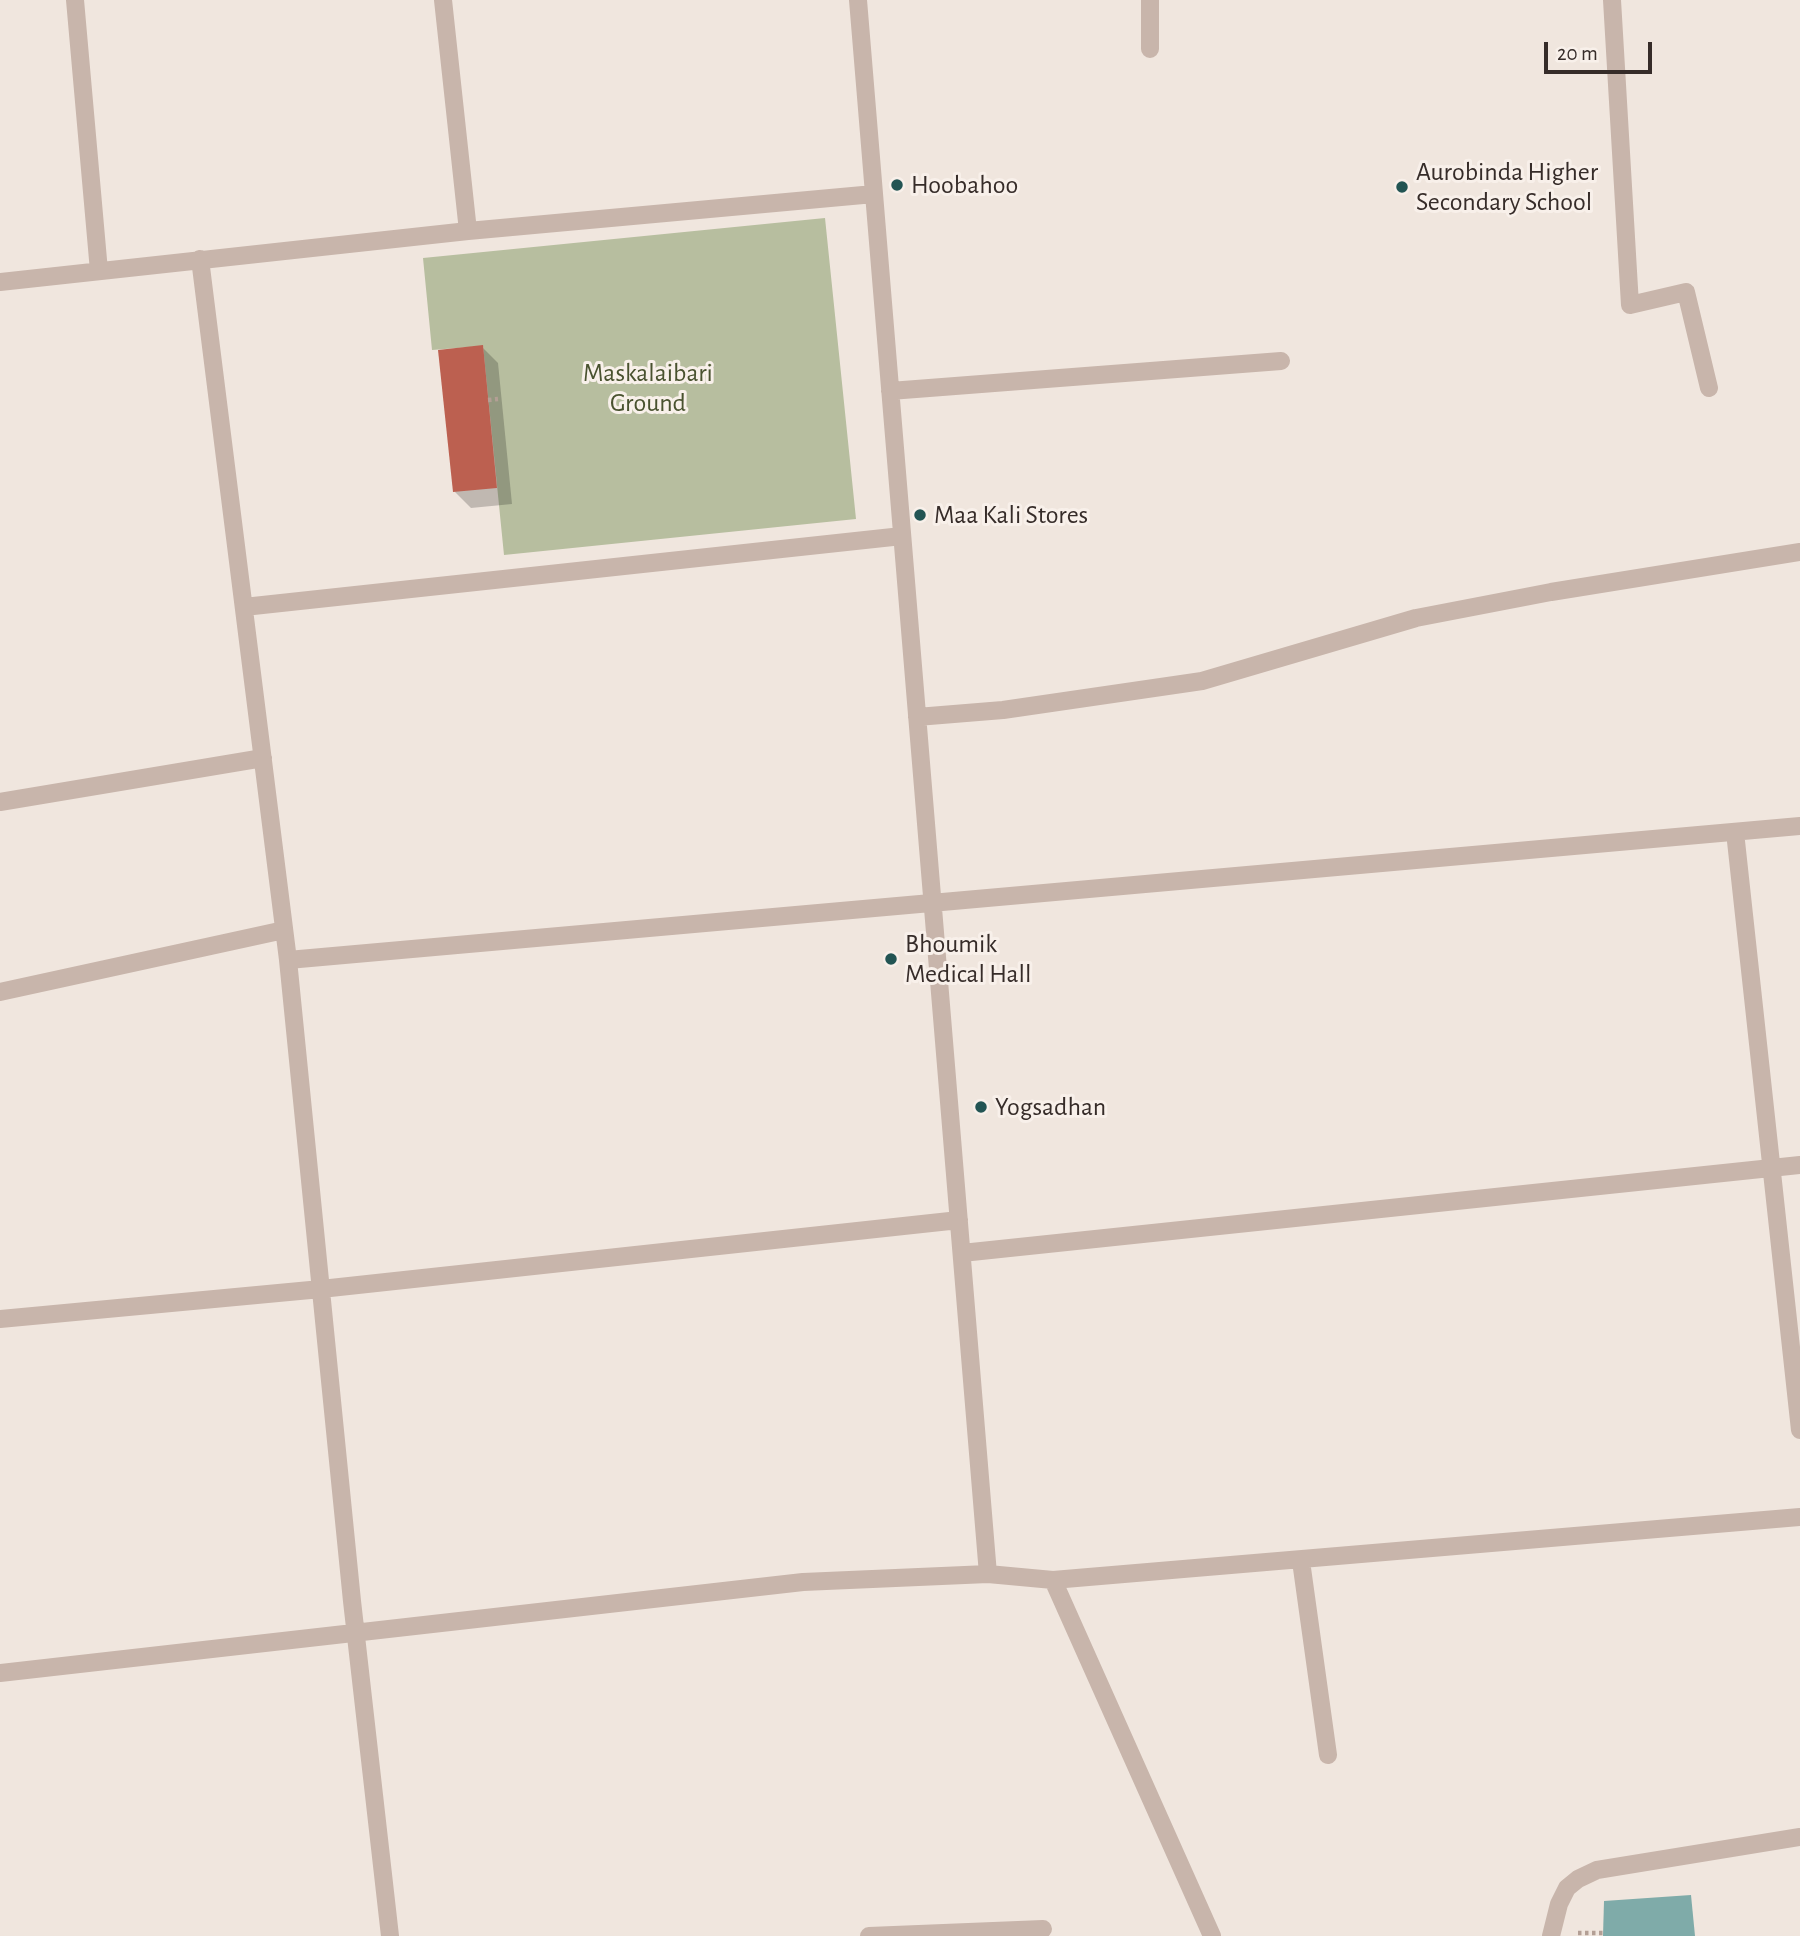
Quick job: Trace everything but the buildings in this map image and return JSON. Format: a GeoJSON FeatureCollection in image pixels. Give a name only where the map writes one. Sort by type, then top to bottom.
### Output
{"type":"FeatureCollection","features":[{"type":"Feature","properties":{"kind":"street"},"geometry":{"type":"LineString","coordinates":[[75,0],[99,271]]}},
{"type":"Feature","properties":{"kind":"street"},"geometry":{"type":"LineString","coordinates":[[443,0],[468,231]]}},
{"type":"Feature","properties":{"kind":"street"},"geometry":{"type":"LineString","coordinates":[[858,0],[988,1574]]}},
{"type":"Feature","properties":{"kind":"street"},"geometry":{"type":"LineString","coordinates":[[1150,0],[1150,49]]}},
{"type":"Feature","properties":{"kind":"street"},"geometry":{"type":"LineString","coordinates":[[1612,0],[1630,305],[1686,292],[1709,388]]}},
{"type":"Feature","properties":{"kind":"street"},"geometry":{"type":"LineString","coordinates":[[0,282],[468,231],[874,194]]}},
{"type":"Feature","properties":{"kind":"street"},"geometry":{"type":"LineString","coordinates":[[200,259],[288,960],[356,1635],[390,1936]]}},
{"type":"Feature","properties":{"kind":"street"},"geometry":{"type":"LineString","coordinates":[[890,391],[1281,361]]}},
{"type":"Feature","properties":{"kind":"street"},"geometry":{"type":"LineString","coordinates":[[244,607],[902,536]]}},
{"type":"Feature","properties":{"kind":"street"},"geometry":{"type":"LineString","coordinates":[[917,717],[1003,710],[1202,681],[1416,618],[1551,592],[1800,552]]}},
{"type":"Feature","properties":{"kind":"street"},"geometry":{"type":"LineString","coordinates":[[0,802],[262,758]]}},
{"type":"Feature","properties":{"kind":"street"},"geometry":{"type":"LineString","coordinates":[[288,960],[1800,826]]}},
{"type":"Feature","properties":{"kind":"street"},"geometry":{"type":"LineString","coordinates":[[1735,832],[1800,1430]]}},
{"type":"Feature","properties":{"kind":"street"},"geometry":{"type":"LineString","coordinates":[[0,992],[284,930]]}},
{"type":"Feature","properties":{"kind":"street"},"geometry":{"type":"LineString","coordinates":[[962,1253],[1800,1165]]}},
{"type":"Feature","properties":{"kind":"street"},"geometry":{"type":"LineString","coordinates":[[0,1319],[321,1289],[959,1220]]}},
{"type":"Feature","properties":{"kind":"street"},"geometry":{"type":"LineString","coordinates":[[0,1673],[356,1635],[803,1582],[988,1574],[1053,1580],[1800,1517]]}},
{"type":"Feature","properties":{"kind":"street"},"geometry":{"type":"LineString","coordinates":[[1301,1561],[1328,1755]]}},
{"type":"Feature","properties":{"kind":"street"},"geometry":{"type":"LineString","coordinates":[[1053,1580],[1212,1936]]}},
{"type":"Feature","properties":{"kind":"street"},"geometry":{"type":"LineString","coordinates":[[1551,1936],[1567,1888],[1597,1870],[1800,1837]]}},
{"type":"Feature","properties":{"kind":"street"},"geometry":{"type":"LineString","coordinates":[[869,1936],[1043,1929]]}},
{"type":"Feature","properties":{"kind":"path"},"geometry":{"type":"LineString","coordinates":[[488,400],[498,399]]}},
{"type":"Feature","properties":{"kind":"path"},"geometry":{"type":"LineString","coordinates":[[1592,1933],[1606,1933]]}},
{"type":"Feature","properties":{"kind":"green space","name":"Maskalaibari Ground"},"geometry":{"type":"Polygon","coordinates":[[[825,218],[856,519],[504,555],[483,346],[432,350],[423,258],[825,218]]]}},
{"type":"Feature","properties":{"kind":"water"},"geometry":{"type":"Polygon","coordinates":[[[1691,1895],[1695,1936],[1603,1936],[1604,1901],[1691,1895]]]}},
{"type":"Feature","properties":{"kind":"place","name":"Hoobahoo"},"geometry":{"type":"Point","coordinates":[897,185]}},
{"type":"Feature","properties":{"kind":"place","name":"Aurobinda Higher Secondary School"},"geometry":{"type":"Point","coordinates":[1402,187]}},
{"type":"Feature","properties":{"kind":"place","name":"Maa Kali Stores"},"geometry":{"type":"Point","coordinates":[920,515]}},
{"type":"Feature","properties":{"kind":"place","name":"Bhoumik Medical Hall"},"geometry":{"type":"Point","coordinates":[891,959]}},
{"type":"Feature","properties":{"kind":"place","name":"Yogsadhan"},"geometry":{"type":"Point","coordinates":[981,1107]}}]}
